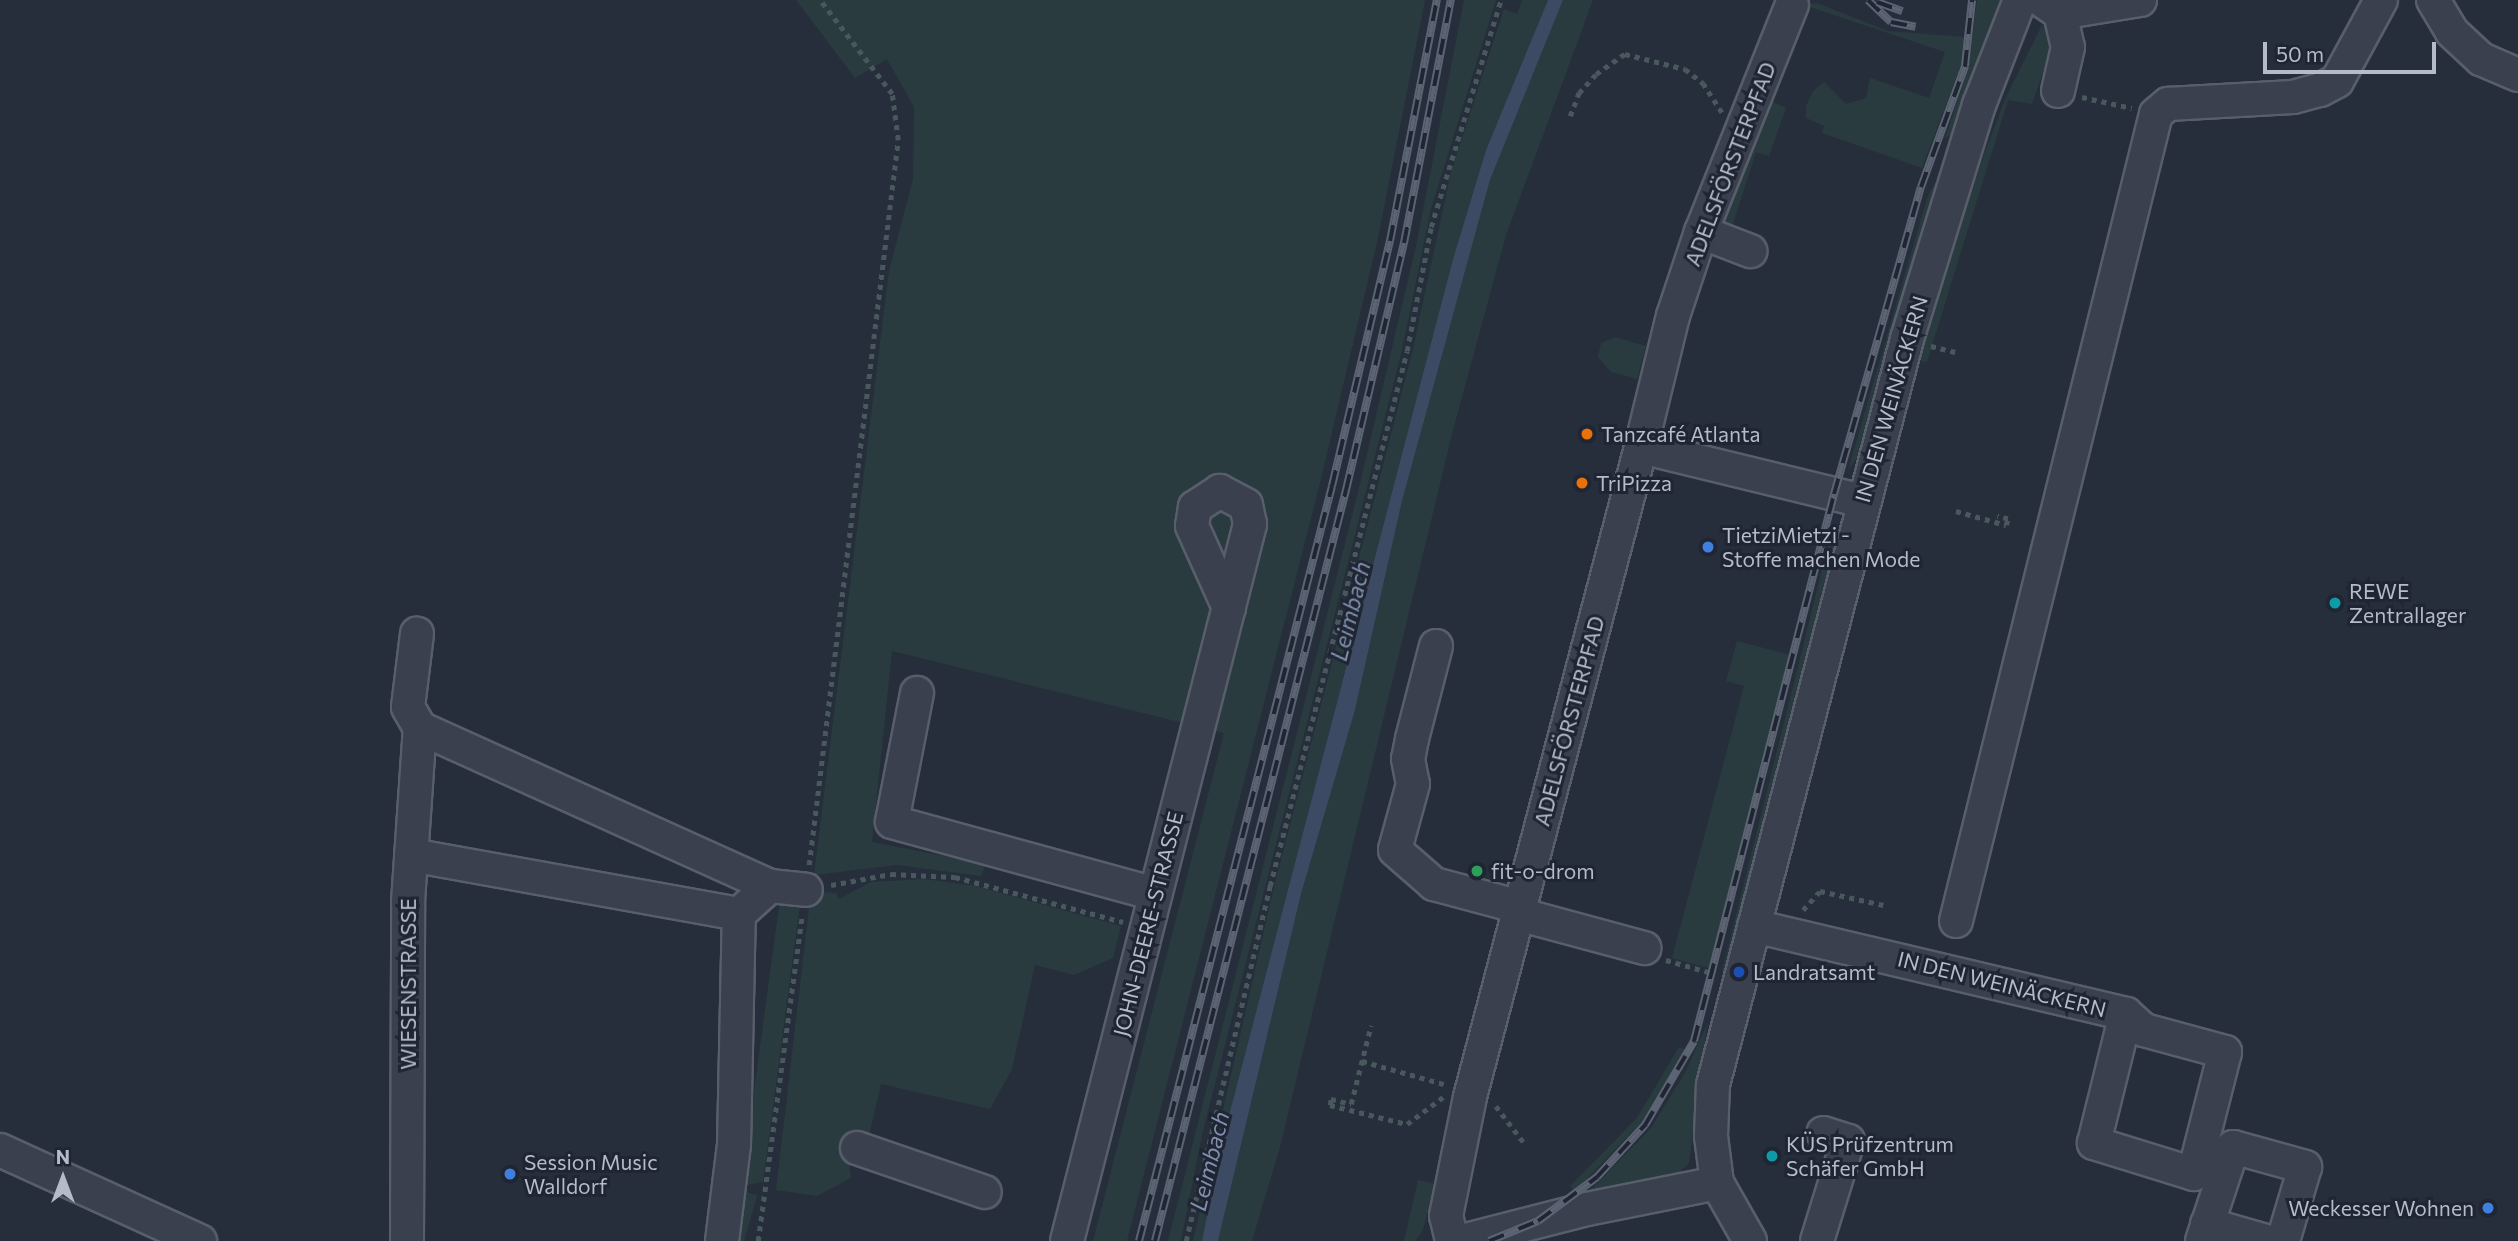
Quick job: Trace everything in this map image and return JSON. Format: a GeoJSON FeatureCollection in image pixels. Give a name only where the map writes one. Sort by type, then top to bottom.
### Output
{"type":"FeatureCollection","features":[{"type":"Feature","properties":{"kind":"street","name":"IN DEN WEINÄCKERN"},"geometry":{"type":"LineString","coordinates":[[1735,1236],[1717,1183],[1711,1136],[1713,1085],[1862,501],[1979,105],[2020,0]]}},
{"type":"Feature","properties":{"kind":"street"},"geometry":{"type":"LineString","coordinates":[[2058,91],[2068,47],[2051,7],[2140,0]]}},
{"type":"Feature","properties":{"kind":"street"},"geometry":{"type":"LineString","coordinates":[[1956,921],[2156,114],[2168,104],[2293,97],[2320,90],[2337,81],[2381,0]]}},
{"type":"Feature","properties":{"kind":"street"},"geometry":{"type":"LineString","coordinates":[[2433,0],[2452,32],[2481,58],[2518,75]]}},
{"type":"Feature","properties":{"kind":"street","name":"ADELSFÖRSTERPFAD"},"geometry":{"type":"LineString","coordinates":[[1452,1241],[1446,1216],[1470,1097],[1673,316],[1701,232],[1792,5]]}},
{"type":"Feature","properties":{"kind":"street"},"geometry":{"type":"LineString","coordinates":[[1701,232],[1750,251]]}},
{"type":"Feature","properties":{"kind":"street"},"geometry":{"type":"LineString","coordinates":[[1641,447],[1862,501]]}},
{"type":"Feature","properties":{"kind":"street","name":"JOHN-DEERE-STRASSE"},"geometry":{"type":"LineString","coordinates":[[1067,1241],[1228,608]]}},
{"type":"Feature","properties":{"kind":"street","name":"WIESENSTRASSE"},"geometry":{"type":"LineString","coordinates":[[407,1241],[411,855],[420,728],[408,707],[416,634]]}},
{"type":"Feature","properties":{"kind":"street"},"geometry":{"type":"LineString","coordinates":[[1436,646],[1412,739],[1408,759],[1413,784],[1395,850],[1434,884],[1644,948]]}},
{"type":"Feature","properties":{"kind":"street"},"geometry":{"type":"LineString","coordinates":[[917,693],[892,822],[1155,894]]}},
{"type":"Feature","properties":{"kind":"street"},"geometry":{"type":"LineString","coordinates":[[420,728],[770,886],[806,890]]}},
{"type":"Feature","properties":{"kind":"street"},"geometry":{"type":"LineString","coordinates":[[411,855],[739,914]]}},
{"type":"Feature","properties":{"kind":"street"},"geometry":{"type":"LineString","coordinates":[[722,1241],[734,1145],[739,914],[770,886]]}},
{"type":"Feature","properties":{"kind":"street","name":"IN DEN WEINÄCKERN"},"geometry":{"type":"LineString","coordinates":[[1754,926],[2126,1014],[2144,1030],[2225,1052],[2194,1174],[2094,1143],[2126,1014]]}},
{"type":"Feature","properties":{"kind":"street"},"geometry":{"type":"LineString","coordinates":[[1817,1241],[1848,1141],[1823,1133]]}},
{"type":"Feature","properties":{"kind":"street"},"geometry":{"type":"LineString","coordinates":[[2266,1241],[2205,1232],[2233,1147],[2305,1167],[2283,1241]]}},
{"type":"Feature","properties":{"kind":"street"},"geometry":{"type":"LineString","coordinates":[[857,1148],[985,1192]]}},
{"type":"Feature","properties":{"kind":"street"},"geometry":{"type":"LineString","coordinates":[[0,1150],[200,1241]]}},
{"type":"Feature","properties":{"kind":"street"},"geometry":{"type":"LineString","coordinates":[[1477,1239],[1717,1183]]}},
{"type":"Feature","properties":{"kind":"path"},"geometry":{"type":"LineString","coordinates":[[758,1241],[806,890],[898,140],[892,94],[820,0]]}},
{"type":"Feature","properties":{"kind":"path"},"geometry":{"type":"LineString","coordinates":[[1186,1241],[1267,899],[1407,351],[1432,227],[1501,0]]}},
{"type":"Feature","properties":{"kind":"path"},"geometry":{"type":"LineString","coordinates":[[1570,116],[1579,93],[1596,74],[1625,54],[1685,69],[1703,83],[1713,104],[1745,122]]}},
{"type":"Feature","properties":{"kind":"path"},"geometry":{"type":"LineString","coordinates":[[1956,511],[2006,525],[2008,519],[1997,516]]}},
{"type":"Feature","properties":{"kind":"path"},"geometry":{"type":"LineString","coordinates":[[806,890],[891,874],[935,875],[976,881],[1146,928]]}},
{"type":"Feature","properties":{"kind":"path"},"geometry":{"type":"LineString","coordinates":[[1786,932],[1820,891],[1883,905]]}},
{"type":"Feature","properties":{"kind":"path"},"geometry":{"type":"LineString","coordinates":[[1644,948],[1665,960],[1739,981]]}},
{"type":"Feature","properties":{"kind":"path"},"geometry":{"type":"LineString","coordinates":[[1362,1061],[1455,1088],[1407,1124],[1330,1105],[1331,1099],[1350,1104],[1371,1025]]}},
{"type":"Feature","properties":{"kind":"path"},"geometry":{"type":"LineString","coordinates":[[1470,1097],[1493,1101],[1525,1144]]}},
{"type":"Feature","properties":{"kind":"shaded area"},"geometry":{"type":"Polygon","coordinates":[[[796,0],[1425,0],[1378,238],[1320,483],[1127,1241],[1093,1241],[1224,733],[892,651],[872,842],[986,864],[981,876],[897,865],[814,875],[889,271],[913,179],[914,107],[887,59],[855,78],[796,0]]]}},
{"type":"Feature","properties":{"kind":"shaded area"},"geometry":{"type":"Polygon","coordinates":[[[1464,0],[1496,0],[1431,209],[1402,350],[1202,1135],[1181,1241],[1168,1241],[1358,492],[1416,246],[1464,0]]]}},
{"type":"Feature","properties":{"kind":"shaded area"},"geometry":{"type":"Polygon","coordinates":[[[1522,0],[1548,0],[1486,150],[1453,259],[1222,1142],[1213,1202],[1202,1241],[1193,1241],[1274,887],[1412,353],[1451,172],[1504,9],[1517,14],[1522,0]]]}},
{"type":"Feature","properties":{"kind":"shaded area"},"geometry":{"type":"Polygon","coordinates":[[[1563,0],[1593,0],[1506,235],[1452,434],[1280,1147],[1252,1241],[1218,1241],[1301,894],[1355,710],[1402,501],[1490,180],[1563,0]]]}},
{"type":"Feature","properties":{"kind":"shaded area"},"geometry":{"type":"Polygon","coordinates":[[[1977,0],[2004,0],[1955,132],[1945,138],[1969,67],[1977,0]]]}},
{"type":"Feature","properties":{"kind":"shaded area"},"geometry":{"type":"Polygon","coordinates":[[[1817,3],[1888,31],[1966,37],[1964,57],[1922,168],[1822,133],[1824,126],[1806,118],[1806,106],[1813,91],[1824,82],[1846,104],[1866,98],[1870,78],[1929,98],[1945,52],[1804,5],[1817,3]]]}},
{"type":"Feature","properties":{"kind":"shaded area"},"geometry":{"type":"Polygon","coordinates":[[[2042,25],[2054,41],[2032,104],[2008,100],[1927,362],[1918,360],[1983,157],[2006,97],[2042,25]]]}},
{"type":"Feature","properties":{"kind":"shaded area"},"geometry":{"type":"Polygon","coordinates":[[[1767,99],[1786,108],[1769,156],[1756,152],[1731,230],[1721,222],[1767,99]]]}},
{"type":"Feature","properties":{"kind":"shaded area"},"geometry":{"type":"Polygon","coordinates":[[[1949,160],[1861,453],[1848,470],[1928,195],[1949,160]]]}},
{"type":"Feature","properties":{"kind":"shaded area"},"geometry":{"type":"Polygon","coordinates":[[[1615,337],[1646,346],[1637,379],[1611,372],[1598,357],[1601,343],[1615,337]]]}},
{"type":"Feature","properties":{"kind":"shaded area"},"geometry":{"type":"Polygon","coordinates":[[[1833,526],[1835,554],[1728,973],[1722,971],[1833,526]]]}},
{"type":"Feature","properties":{"kind":"shaded area"},"geometry":{"type":"Polygon","coordinates":[[[1737,641],[1790,655],[1712,969],[1672,958],[1744,686],[1726,681],[1737,641]]]}},
{"type":"Feature","properties":{"kind":"shaded area"},"geometry":{"type":"Polygon","coordinates":[[[924,879],[975,886],[1121,926],[1113,958],[1074,975],[1035,965],[1012,1069],[990,1109],[881,1084],[869,1136],[848,1155],[851,1178],[817,1196],[776,1190],[811,891],[836,893],[839,899],[871,882],[924,879]]]}},
{"type":"Feature","properties":{"kind":"shaded area"},"geometry":{"type":"Polygon","coordinates":[[[802,890],[763,1182],[747,1185],[742,1180],[780,899],[802,890]]]}},
{"type":"Feature","properties":{"kind":"shaded area"},"geometry":{"type":"Polygon","coordinates":[[[1707,1024],[1689,1163],[1672,1179],[1585,1196],[1651,1128],[1686,1071],[1707,1024]]]}},
{"type":"Feature","properties":{"kind":"shaded area"},"geometry":{"type":"Polygon","coordinates":[[[1679,1047],[1685,1049],[1642,1122],[1575,1191],[1570,1186],[1637,1118],[1679,1047]]]}},
{"type":"Feature","properties":{"kind":"shaded area"},"geometry":{"type":"Polygon","coordinates":[[[1418,1180],[1436,1184],[1422,1232],[1415,1241],[1404,1241],[1418,1180]]]}},
{"type":"Feature","properties":{"kind":"shaded area"},"geometry":{"type":"Polygon","coordinates":[[[739,1190],[757,1195],[744,1241],[725,1240],[739,1190]]]}},
{"type":"Feature","properties":{"kind":"water"},"geometry":{"type":"Polygon","coordinates":[[[1548,0],[1563,0],[1490,180],[1402,501],[1355,710],[1301,894],[1218,1241],[1202,1241],[1222,1142],[1453,259],[1486,150],[1548,0]]]}},
{"type":"Feature","properties":{"kind":"railway"},"geometry":{"type":"LineString","coordinates":[[1139,1241],[1332,486],[1390,241],[1437,0]]}},
{"type":"Feature","properties":{"kind":"railway"},"geometry":{"type":"LineString","coordinates":[[1155,1241],[1346,490],[1404,243],[1451,0]]}},
{"type":"Feature","properties":{"kind":"railway"},"geometry":{"type":"LineString","coordinates":[[1868,0],[1891,22],[1916,27]]}},
{"type":"Feature","properties":{"kind":"railway"},"geometry":{"type":"LineString","coordinates":[[1489,1241],[1538,1221],[1597,1177],[1645,1125],[1694,1041],[1834,494],[1921,187],[1965,66],[1972,0]]}},
{"type":"Feature","properties":{"kind":"railway"},"geometry":{"type":"LineString","coordinates":[[1877,2],[1902,11]]}},
{"type":"Feature","properties":{"kind":"place","name":"Tanzcafé Atlanta"},"geometry":{"type":"Point","coordinates":[1587,434]}},
{"type":"Feature","properties":{"kind":"place","name":"TriPizza"},"geometry":{"type":"Point","coordinates":[1582,483]}},
{"type":"Feature","properties":{"kind":"place","name":"TietziMietzi - Stoffe machen Mode"},"geometry":{"type":"Point","coordinates":[1708,547]}},
{"type":"Feature","properties":{"kind":"place","name":"REWE Zentrallager"},"geometry":{"type":"Point","coordinates":[2335,603]}},
{"type":"Feature","properties":{"kind":"place","name":"fit-o-drom"},"geometry":{"type":"Point","coordinates":[1477,871]}},
{"type":"Feature","properties":{"kind":"place","name":"Landratsamt"},"geometry":{"type":"Point","coordinates":[1739,972]}},
{"type":"Feature","properties":{"kind":"place","name":"KÜS Prüfzentrum Schäfer GmbH"},"geometry":{"type":"Point","coordinates":[1772,1156]}},
{"type":"Feature","properties":{"kind":"place","name":"Session Music Walldorf"},"geometry":{"type":"Point","coordinates":[510,1174]}},
{"type":"Feature","properties":{"kind":"place","name":"Weckesser Wohnen"},"geometry":{"type":"Point","coordinates":[2488,1208]}},
{"type":"Feature","properties":{"kind":"water label","name":"Leimbach"},"geometry":{"type":"Point","coordinates":[1350,611]}},
{"type":"Feature","properties":{"kind":"water label","name":"Leimbach"},"geometry":{"type":"Point","coordinates":[1209,1161]}}]}
